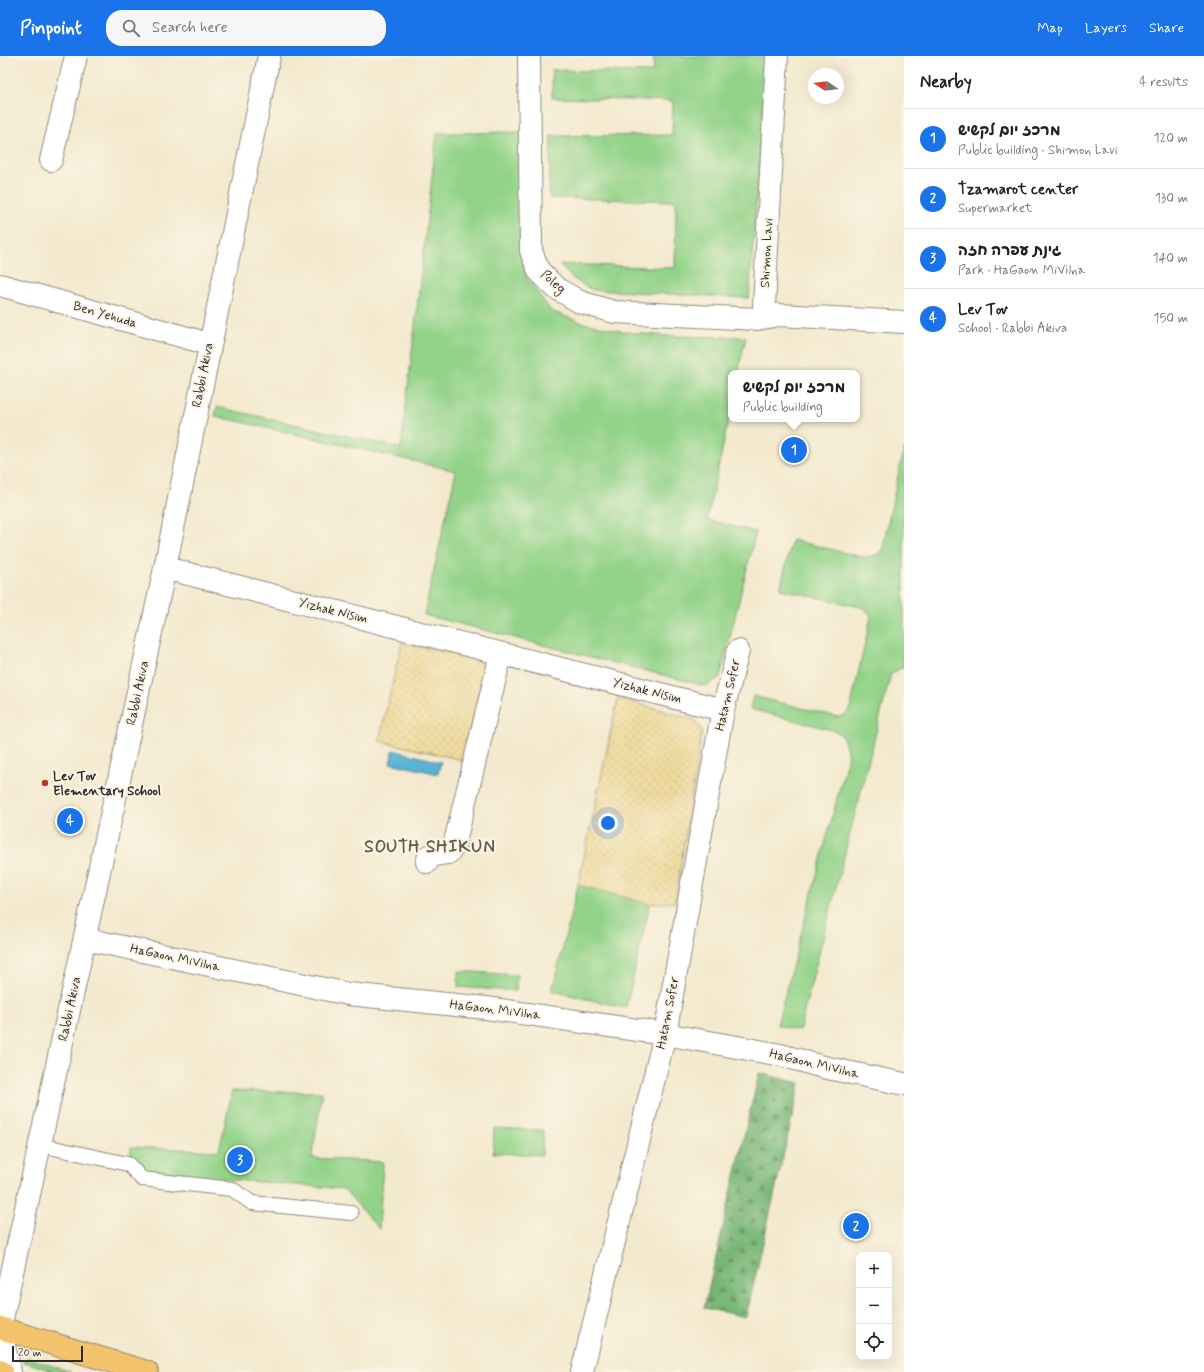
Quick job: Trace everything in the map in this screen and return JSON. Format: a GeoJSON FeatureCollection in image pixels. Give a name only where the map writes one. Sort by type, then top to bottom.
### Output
{"type":"FeatureCollection","features":[{"type":"Feature","properties":{"kind":"main road"},"geometry":{"type":"LineString","coordinates":[[0,1328],[147,1372]]}},
{"type":"Feature","properties":{"kind":"street"},"geometry":{"type":"LineString","coordinates":[[51,160],[76,56]]}},
{"type":"Feature","properties":{"kind":"street","name":"Rabbi Akiva"},"geometry":{"type":"LineString","coordinates":[[0,1328],[165,568],[209,344],[269,56]]}},
{"type":"Feature","properties":{"kind":"street","name":"Poleg"},"geometry":{"type":"LineString","coordinates":[[529,56],[531,251],[538,271],[556,288],[580,302],[614,312],[758,319],[779,315]]}},
{"type":"Feature","properties":{"kind":"street","name":"Shimon Lavi"},"geometry":{"type":"LineString","coordinates":[[777,56],[764,307],[770,314],[779,315],[904,322]]}},
{"type":"Feature","properties":{"kind":"street","name":"Ben Yehuda"},"geometry":{"type":"LineString","coordinates":[[0,285],[209,344]]}},
{"type":"Feature","properties":{"kind":"street","name":"Yizhak Nisim"},"geometry":{"type":"LineString","coordinates":[[165,568],[723,710]]}},
{"type":"Feature","properties":{"kind":"street","name":"Hatam Sofer"},"geometry":{"type":"LineString","coordinates":[[582,1372],[665,1034],[723,710],[738,651]]}},
{"type":"Feature","properties":{"kind":"street"},"geometry":{"type":"LineString","coordinates":[[427,862],[429,856],[448,853],[454,846],[501,654]]}},
{"type":"Feature","properties":{"kind":"street","name":"HaGaon MiVilna"},"geometry":{"type":"LineString","coordinates":[[85,939],[348,994],[486,1008],[665,1034],[782,1055],[823,1067],[904,1084]]}},
{"type":"Feature","properties":{"kind":"street"},"geometry":{"type":"LineString","coordinates":[[0,1328],[10,1372]]}},
{"type":"Feature","properties":{"kind":"lane"},"geometry":{"type":"LineString","coordinates":[[40,1145],[128,1164],[142,1180],[232,1189],[252,1203],[350,1212]]}},
{"type":"Feature","properties":{"kind":"green space"},"geometry":{"type":"Polygon","coordinates":[[[654,56],[767,56],[749,298],[593,290],[575,280],[560,264],[675,268],[676,201],[549,198],[551,136],[672,135],[673,101],[552,98],[552,70],[653,72],[654,56]]]}},
{"type":"Feature","properties":{"kind":"green space"},"geometry":{"type":"Polygon","coordinates":[[[522,132],[522,224],[526,277],[551,311],[580,322],[625,332],[668,336],[746,337],[739,370],[728,370],[728,422],[707,520],[756,532],[720,677],[706,686],[424,615],[456,471],[215,416],[217,407],[401,448],[437,133],[522,132]]]}},
{"type":"Feature","properties":{"kind":"green space"},"geometry":{"type":"Polygon","coordinates":[[[904,448],[904,666],[891,674],[799,1031],[777,1025],[848,757],[843,739],[836,731],[750,709],[753,696],[838,717],[845,715],[850,709],[871,617],[868,611],[861,607],[780,589],[792,540],[862,557],[873,556],[882,551],[904,448]]]}},
{"type":"Feature","properties":{"kind":"green space"},"geometry":{"type":"Polygon","coordinates":[[[578,885],[650,904],[626,1008],[552,991],[578,885]]]}},
{"type":"Feature","properties":{"kind":"green space"},"geometry":{"type":"Polygon","coordinates":[[[459,971],[517,975],[516,991],[458,987],[459,971]]]}},
{"type":"Feature","properties":{"kind":"green space"},"geometry":{"type":"Polygon","coordinates":[[[759,1073],[800,1083],[746,1317],[704,1308],[759,1073]]]}},
{"type":"Feature","properties":{"kind":"green space"},"geometry":{"type":"Polygon","coordinates":[[[232,1091],[322,1092],[312,1158],[383,1162],[379,1229],[344,1189],[149,1173],[137,1167],[132,1157],[131,1147],[219,1151],[232,1091]]]}},
{"type":"Feature","properties":{"kind":"green space"},"geometry":{"type":"Polygon","coordinates":[[[494,1128],[543,1130],[542,1155],[493,1153],[494,1128]]]}},
{"type":"Feature","properties":{"kind":"green space"},"geometry":{"type":"Polygon","coordinates":[[[28,1358],[71,1372],[56,1372],[22,1361],[28,1358]]]}},
{"type":"Feature","properties":{"kind":"sand"},"geometry":{"type":"Polygon","coordinates":[[[402,642],[475,659],[485,668],[463,760],[379,741],[402,642]]]}},
{"type":"Feature","properties":{"kind":"sand"},"geometry":{"type":"Polygon","coordinates":[[[618,698],[695,720],[702,731],[675,902],[650,904],[578,885],[618,698]]]}},
{"type":"Feature","properties":{"kind":"water"},"geometry":{"type":"Polygon","coordinates":[[[393,750],[441,762],[438,774],[390,763],[393,750]]]}},
{"type":"Feature","properties":{"kind":"place","name":"מרכז יום לקשיש"},"geometry":{"type":"Point","coordinates":[794,450]}},
{"type":"Feature","properties":{"kind":"place","name":"Lev Tov Elementary School"},"geometry":{"type":"Point","coordinates":[45,783]}},
{"type":"Feature","properties":{"kind":"place","name":"Lev Tov"},"geometry":{"type":"Point","coordinates":[70,821]}},
{"type":"Feature","properties":{"kind":"place","name":"גינת עפרה חזה"},"geometry":{"type":"Point","coordinates":[240,1160]}},
{"type":"Feature","properties":{"kind":"place","name":"Tzamarot center"},"geometry":{"type":"Point","coordinates":[856,1226]}},
{"type":"Feature","properties":{"kind":"district","name":"SOUTH SHIKUN"},"geometry":{"type":"Point","coordinates":[430,847]}}]}
